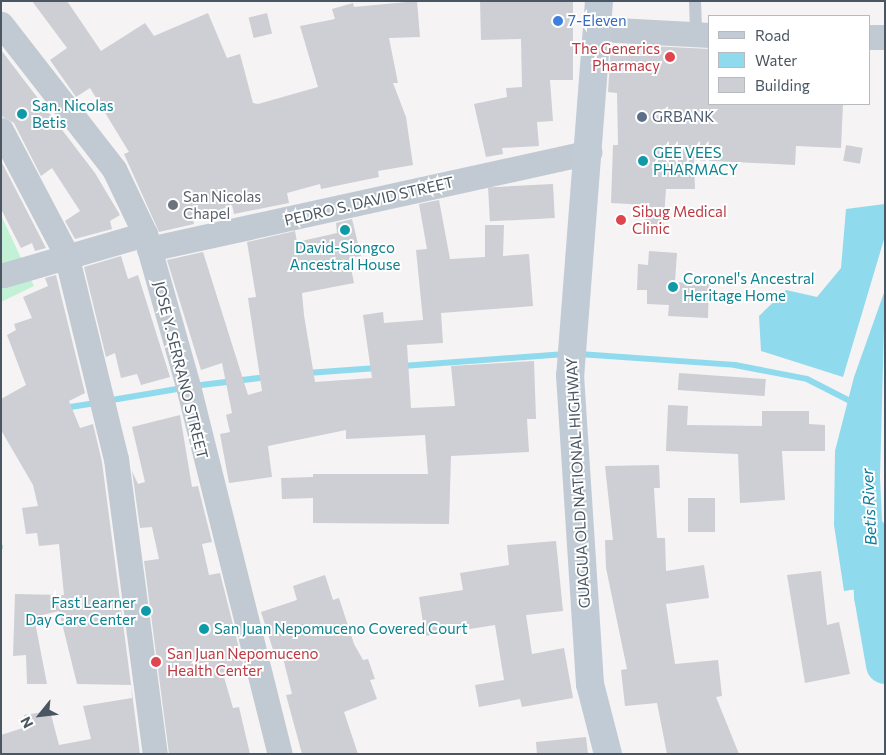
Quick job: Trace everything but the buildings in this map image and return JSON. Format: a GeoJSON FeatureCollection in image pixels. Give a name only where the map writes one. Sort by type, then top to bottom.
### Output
{"type":"FeatureCollection","features":[{"type":"Feature","properties":{"kind":"main road","name":"GUAGUA OLD NATIONAL HIGHWAY"},"geometry":{"type":"LineString","coordinates":[[599,1],[589,152],[573,313],[570,375],[590,684],[608,754]]}},
{"type":"Feature","properties":{"kind":"street","name":"JOSE Y. SERRANO STREET"},"geometry":{"type":"LineString","coordinates":[[1,24],[114,169],[147,241],[280,754]]}},
{"type":"Feature","properties":{"kind":"street"},"geometry":{"type":"LineString","coordinates":[[598,29],[703,35]]}},
{"type":"Feature","properties":{"kind":"street"},"geometry":{"type":"LineString","coordinates":[[871,37],[885,37]]}},
{"type":"Feature","properties":{"kind":"street"},"geometry":{"type":"LineString","coordinates":[[1,130],[66,254],[116,459],[155,754]]}},
{"type":"Feature","properties":{"kind":"street","name":"PEDRO S. DAVID STREET"},"geometry":{"type":"LineString","coordinates":[[4,276],[66,254],[147,241],[589,152]]}},
{"type":"Feature","properties":{"kind":"lane"},"geometry":{"type":"LineString","coordinates":[[694,1],[703,35]]}},
{"type":"Feature","properties":{"kind":"path"},"geometry":{"type":"LineString","coordinates":[[1,544],[1,549]]}},
{"type":"Feature","properties":{"kind":"green space"},"geometry":{"type":"Polygon","coordinates":[[[1,215],[34,286],[1,302],[1,215]]]}},
{"type":"Feature","properties":{"kind":"water"},"geometry":{"type":"Polygon","coordinates":[[[885,204],[885,236],[843,377],[761,351],[759,316],[786,290],[817,297],[841,268],[846,209],[885,204]]]}},
{"type":"Feature","properties":{"kind":"water"},"geometry":{"type":"Polygon","coordinates":[[[885,290],[880,477],[885,585],[844,591],[834,525],[835,451],[854,377],[885,290]]]}},
{"type":"Feature","properties":{"kind":"waterway"},"geometry":{"type":"LineString","coordinates":[[402,366],[566,354]]}},
{"type":"Feature","properties":{"kind":"waterway"},"geometry":{"type":"LineString","coordinates":[[579,354],[735,365],[807,379],[854,403]]}},
{"type":"Feature","properties":{"kind":"waterway"},"geometry":{"type":"LineString","coordinates":[[307,373],[377,368]]}},
{"type":"Feature","properties":{"kind":"waterway"},"geometry":{"type":"LineString","coordinates":[[193,386],[267,377]]}},
{"type":"Feature","properties":{"kind":"waterway"},"geometry":{"type":"LineString","coordinates":[[106,401],[183,388]]}},
{"type":"Feature","properties":{"kind":"waterway"},"geometry":{"type":"LineString","coordinates":[[64,408],[96,403]]}},
{"type":"Feature","properties":{"kind":"waterway","name":"Betis River"},"geometry":{"type":"LineString","coordinates":[[870,536],[873,596],[885,665]]}},
{"type":"Feature","properties":{"kind":"place","name":"7-Eleven"},"geometry":{"type":"Point","coordinates":[558,21]}},
{"type":"Feature","properties":{"kind":"place","name":"The Generics Pharmacy"},"geometry":{"type":"Point","coordinates":[670,57]}},
{"type":"Feature","properties":{"kind":"place","name":"San. Nicolas Betis"},"geometry":{"type":"Point","coordinates":[22,114]}},
{"type":"Feature","properties":{"kind":"place","name":"GRBANK"},"geometry":{"type":"Point","coordinates":[642,117]}},
{"type":"Feature","properties":{"kind":"place","name":"GEE VEES PHARMACY"},"geometry":{"type":"Point","coordinates":[643,161]}},
{"type":"Feature","properties":{"kind":"place","name":"San Nicolas Chapel"},"geometry":{"type":"Point","coordinates":[173,205]}},
{"type":"Feature","properties":{"kind":"place","name":"Sibug Medical Clinic"},"geometry":{"type":"Point","coordinates":[621,220]}},
{"type":"Feature","properties":{"kind":"place","name":"David-Siongco Ancestral House"},"geometry":{"type":"Point","coordinates":[345,230]}},
{"type":"Feature","properties":{"kind":"place","name":"Coronel's Ancestral Heritage Home"},"geometry":{"type":"Point","coordinates":[673,287]}},
{"type":"Feature","properties":{"kind":"place","name":"Fast Learner Day Care Center"},"geometry":{"type":"Point","coordinates":[146,611]}},
{"type":"Feature","properties":{"kind":"place","name":"San Juan Nepomuceno Covered Court"},"geometry":{"type":"Point","coordinates":[204,629]}},
{"type":"Feature","properties":{"kind":"place","name":"San Juan Nepomuceno Health Center"},"geometry":{"type":"Point","coordinates":[156,662]}}]}
